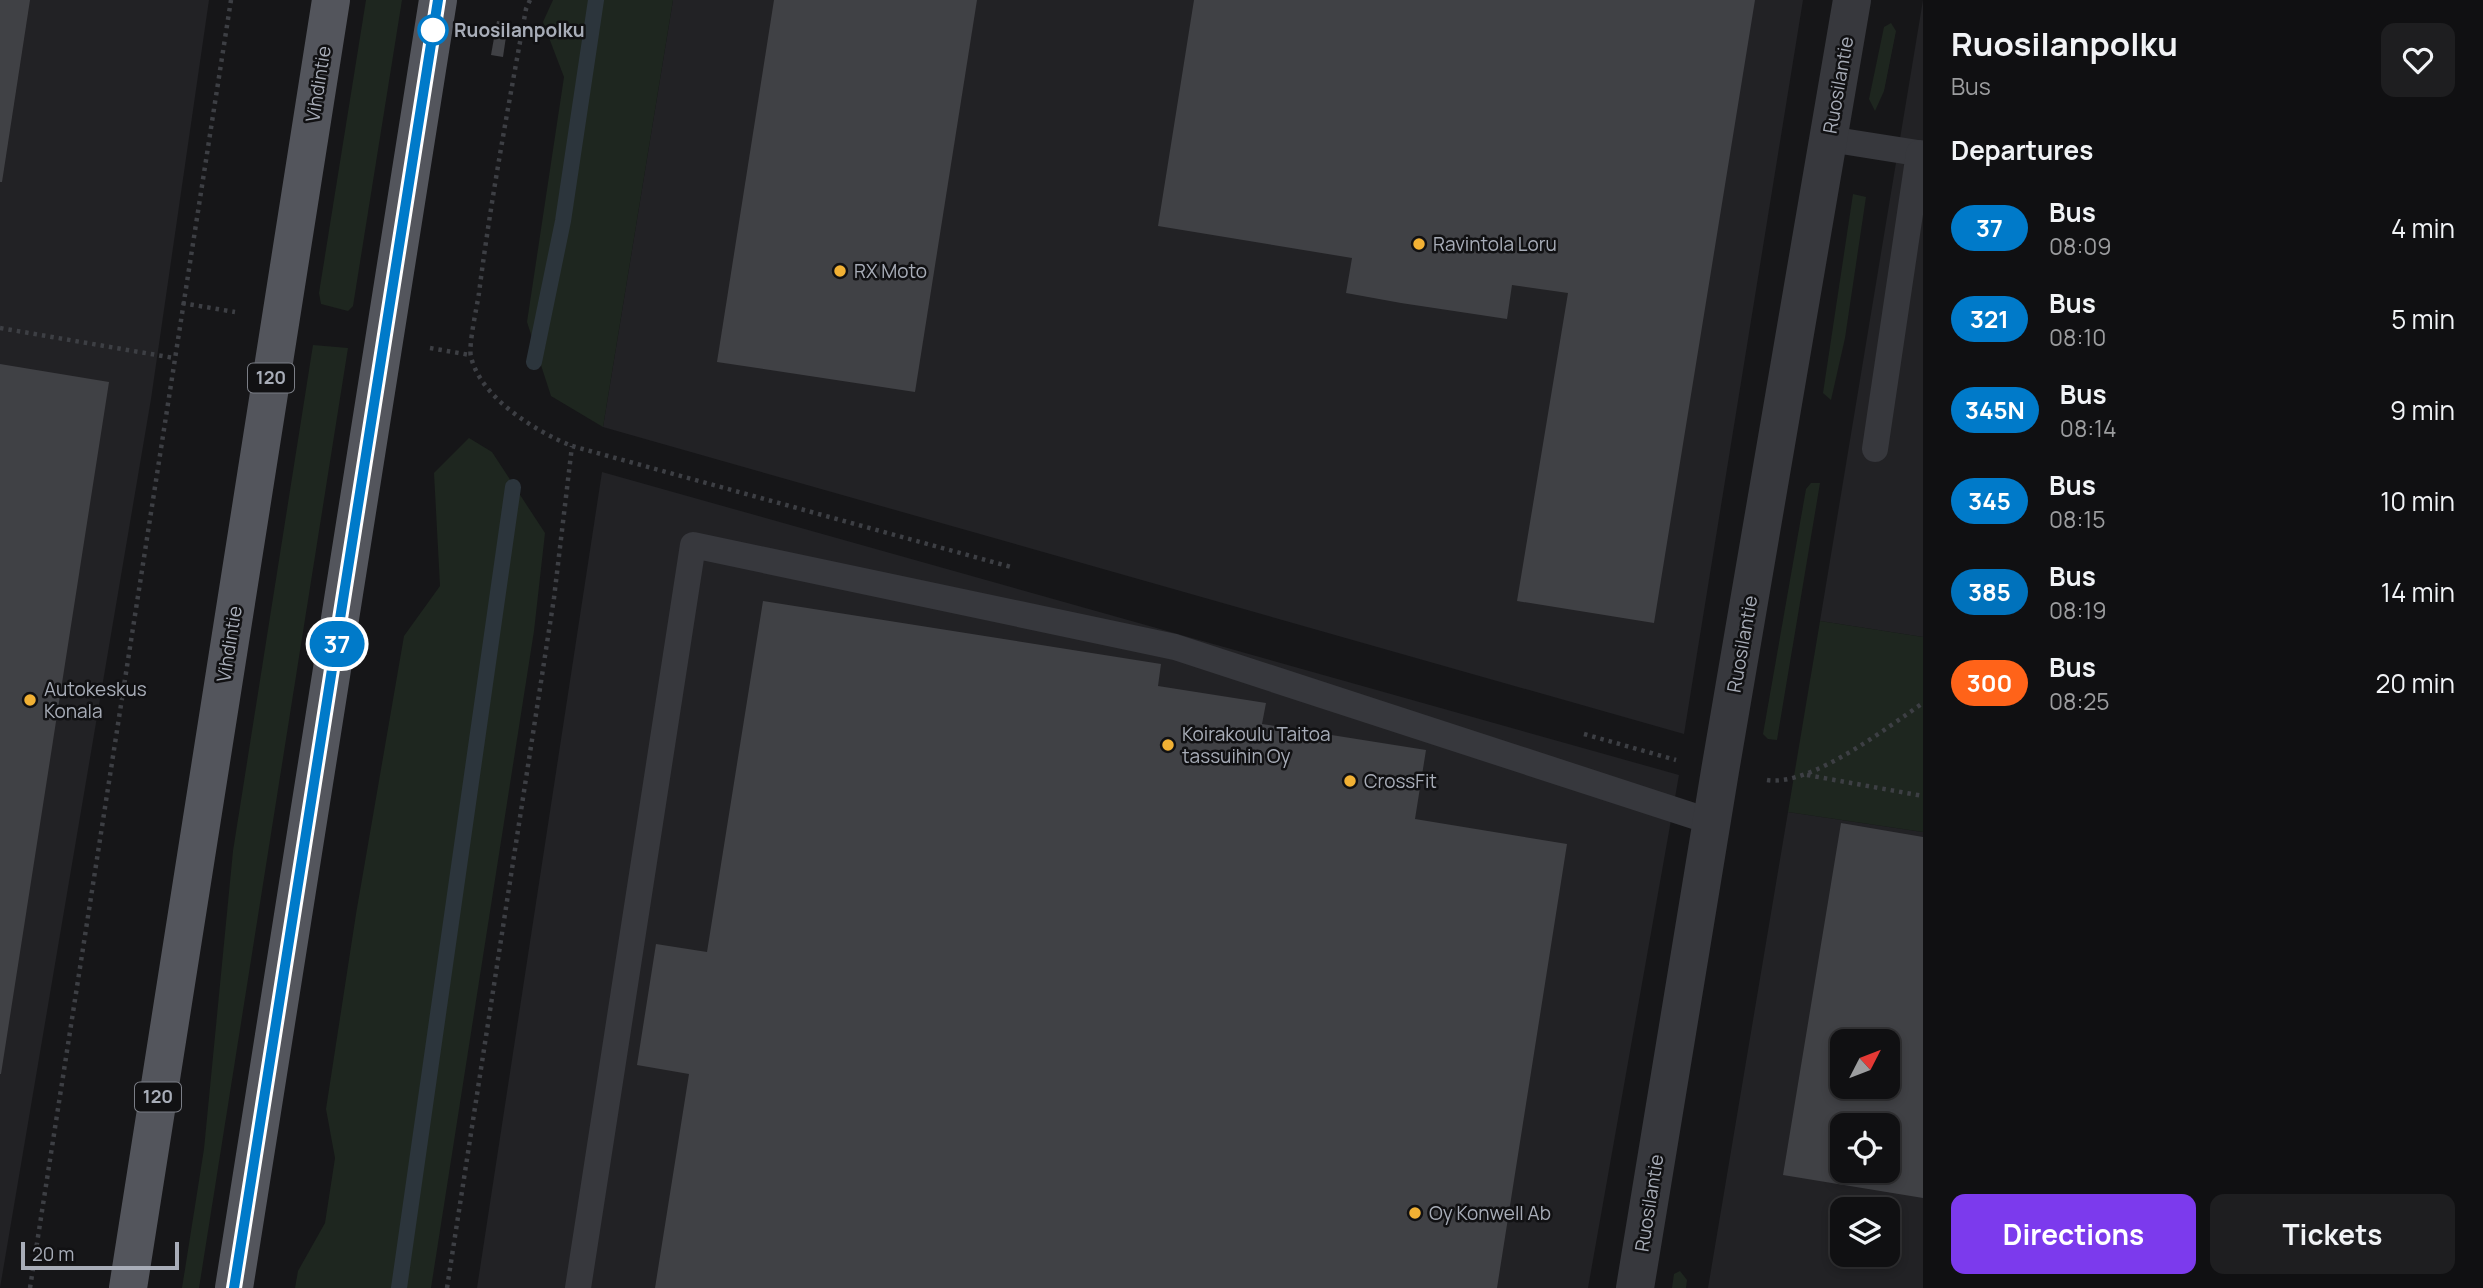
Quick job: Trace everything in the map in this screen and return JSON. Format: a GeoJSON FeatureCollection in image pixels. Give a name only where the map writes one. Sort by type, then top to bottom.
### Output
{"type":"FeatureCollection","features":[{"type":"Feature","properties":{"kind":"main road","name":"Vihdintie"},"geometry":{"type":"LineString","coordinates":[[128,1288],[331,0]]}},
{"type":"Feature","properties":{"kind":"main road"},"geometry":{"type":"LineString","coordinates":[[234,1288],[438,0]]}},
{"type":"Feature","properties":{"kind":"street","name":"Ruosilantie"},"geometry":{"type":"LineString","coordinates":[[1635,1288],[1852,0]]}},
{"type":"Feature","properties":{"kind":"lane"},"geometry":{"type":"LineString","coordinates":[[1829,139],[1921,154],[1875,449]]}},
{"type":"Feature","properties":{"kind":"lane"},"geometry":{"type":"LineString","coordinates":[[578,1288],[693,545],[1175,647],[1712,822]]}},
{"type":"Feature","properties":{"kind":"path"},"geometry":{"type":"LineString","coordinates":[[30,1288],[231,0]]}},
{"type":"Feature","properties":{"kind":"path"},"geometry":{"type":"LineString","coordinates":[[447,1288],[554,598],[572,446],[544,435],[524,423],[484,383],[470,355],[489,215],[526,9],[530,0]]}},
{"type":"Feature","properties":{"kind":"path"},"geometry":{"type":"LineString","coordinates":[[0,328],[174,358]]}},
{"type":"Feature","properties":{"kind":"path"},"geometry":{"type":"LineString","coordinates":[[1778,782],[1806,775],[1867,741],[1923,703]]}},
{"type":"Feature","properties":{"kind":"path"},"geometry":{"type":"LineString","coordinates":[[1806,775],[1923,796]]}},
{"type":"Feature","properties":{"kind":"shaded area"},"geometry":{"type":"Polygon","coordinates":[[[0,0],[209,0],[151,399],[0,1288],[0,0]]]}},
{"type":"Feature","properties":{"kind":"shaded area"},"geometry":{"type":"Polygon","coordinates":[[[366,0],[402,0],[353,306],[348,311],[321,304],[319,293],[366,0]]]}},
{"type":"Feature","properties":{"kind":"shaded area"},"geometry":{"type":"Polygon","coordinates":[[[553,0],[673,0],[603,427],[551,396],[527,322],[564,77],[543,22],[553,0]]]}},
{"type":"Feature","properties":{"kind":"shaded area"},"geometry":{"type":"Polygon","coordinates":[[[673,0],[1803,0],[1684,734],[603,427],[673,0]]]}},
{"type":"Feature","properties":{"kind":"shaded area"},"geometry":{"type":"Polygon","coordinates":[[[1923,0],[1923,637],[1820,621],[1923,0]]]}},
{"type":"Feature","properties":{"kind":"shaded area"},"geometry":{"type":"Polygon","coordinates":[[[1891,23],[1896,31],[1884,91],[1875,111],[1869,99],[1884,27],[1891,23]]]}},
{"type":"Feature","properties":{"kind":"shaded area"},"geometry":{"type":"Polygon","coordinates":[[[1853,194],[1866,197],[1845,338],[1831,400],[1823,393],[1853,194]]]}},
{"type":"Feature","properties":{"kind":"shaded area"},"geometry":{"type":"Polygon","coordinates":[[[313,345],[348,348],[199,1288],[182,1288],[204,1149],[233,851],[313,345]]]}},
{"type":"Feature","properties":{"kind":"shaded area"},"geometry":{"type":"Polygon","coordinates":[[[469,438],[492,452],[545,533],[534,631],[431,1288],[295,1288],[298,1271],[325,1223],[335,1158],[326,1109],[356,914],[404,636],[440,586],[434,473],[469,438]]]}},
{"type":"Feature","properties":{"kind":"shaded area"},"geometry":{"type":"Polygon","coordinates":[[[602,472],[1679,775],[1588,1288],[477,1288],[602,472]]]}},
{"type":"Feature","properties":{"kind":"shaded area"},"geometry":{"type":"Polygon","coordinates":[[[1811,483],[1820,483],[1777,740],[1768,739],[1763,734],[1806,489],[1811,483]]]}},
{"type":"Feature","properties":{"kind":"shaded area"},"geometry":{"type":"Polygon","coordinates":[[[1820,621],[1923,637],[1923,832],[1788,812],[1820,621]]]}},
{"type":"Feature","properties":{"kind":"shaded area"},"geometry":{"type":"Polygon","coordinates":[[[1788,812],[1923,832],[1923,1288],[1708,1288],[1788,812]]]}},
{"type":"Feature","properties":{"kind":"shaded area"},"geometry":{"type":"Polygon","coordinates":[[[1680,1271],[1687,1280],[1686,1288],[1672,1288],[1674,1274],[1680,1271]]]}},
{"type":"Feature","properties":{"kind":"building"},"geometry":{"type":"Polygon","coordinates":[[[0,0],[30,0],[2,182],[0,182],[0,0]]]}},
{"type":"Feature","properties":{"kind":"building"},"geometry":{"type":"Polygon","coordinates":[[[774,0],[977,0],[915,392],[717,362],[774,0]]]}},
{"type":"Feature","properties":{"kind":"building"},"geometry":{"type":"Polygon","coordinates":[[[1194,0],[1755,0],[1654,623],[1517,601],[1568,293],[1512,285],[1507,319],[1401,303],[1346,293],[1352,258],[1158,226],[1194,0]]]}},
{"type":"Feature","properties":{"kind":"building"},"geometry":{"type":"Polygon","coordinates":[[[497,21],[508,23],[503,57],[491,55],[497,21]]]}},
{"type":"Feature","properties":{"kind":"building","name":"Autokeskus Konala"},"geometry":{"type":"Polygon","coordinates":[[[0,364],[109,382],[1,1074],[0,1074],[0,364]]]}},
{"type":"Feature","properties":{"kind":"building"},"geometry":{"type":"Polygon","coordinates":[[[763,601],[1161,664],[1158,686],[1266,703],[1262,724],[1426,750],[1415,819],[1567,844],[1497,1288],[655,1288],[689,1074],[637,1065],[656,944],[707,952],[763,601]]]}},
{"type":"Feature","properties":{"kind":"building"},"geometry":{"type":"Polygon","coordinates":[[[1841,823],[1923,837],[1923,1198],[1832,1183],[1900,1183],[1900,1113],[1830,1113],[1830,1183],[1783,1175],[1841,823]]]}},
{"type":"Feature","properties":{"kind":"waterway"},"geometry":{"type":"LineString","coordinates":[[534,362],[563,221],[596,0]]}},
{"type":"Feature","properties":{"kind":"waterway"},"geometry":{"type":"LineString","coordinates":[[399,1288],[513,487]]}},
{"type":"Feature","properties":{"kind":"bus line","name":"37"},"geometry":{"type":"LineString","coordinates":[[234,1288],[438,0]]}},
{"type":"Feature","properties":{"kind":"place","name":"Ruosilanpolku"},"geometry":{"type":"Point","coordinates":[433,30]}},
{"type":"Feature","properties":{"kind":"place","name":"Ravintola Loru"},"geometry":{"type":"Point","coordinates":[1419,244]}},
{"type":"Feature","properties":{"kind":"place","name":"RX Moto"},"geometry":{"type":"Point","coordinates":[840,271]}},
{"type":"Feature","properties":{"kind":"place","name":"Autokeskus Konala"},"geometry":{"type":"Point","coordinates":[30,700]}},
{"type":"Feature","properties":{"kind":"place","name":"Koirakoulu Taitoa tassuihin Oy"},"geometry":{"type":"Point","coordinates":[1168,745]}},
{"type":"Feature","properties":{"kind":"place","name":"CrossFit"},"geometry":{"type":"Point","coordinates":[1350,781]}},
{"type":"Feature","properties":{"kind":"place","name":"Oy Konwell Ab"},"geometry":{"type":"Point","coordinates":[1415,1213]}}]}
